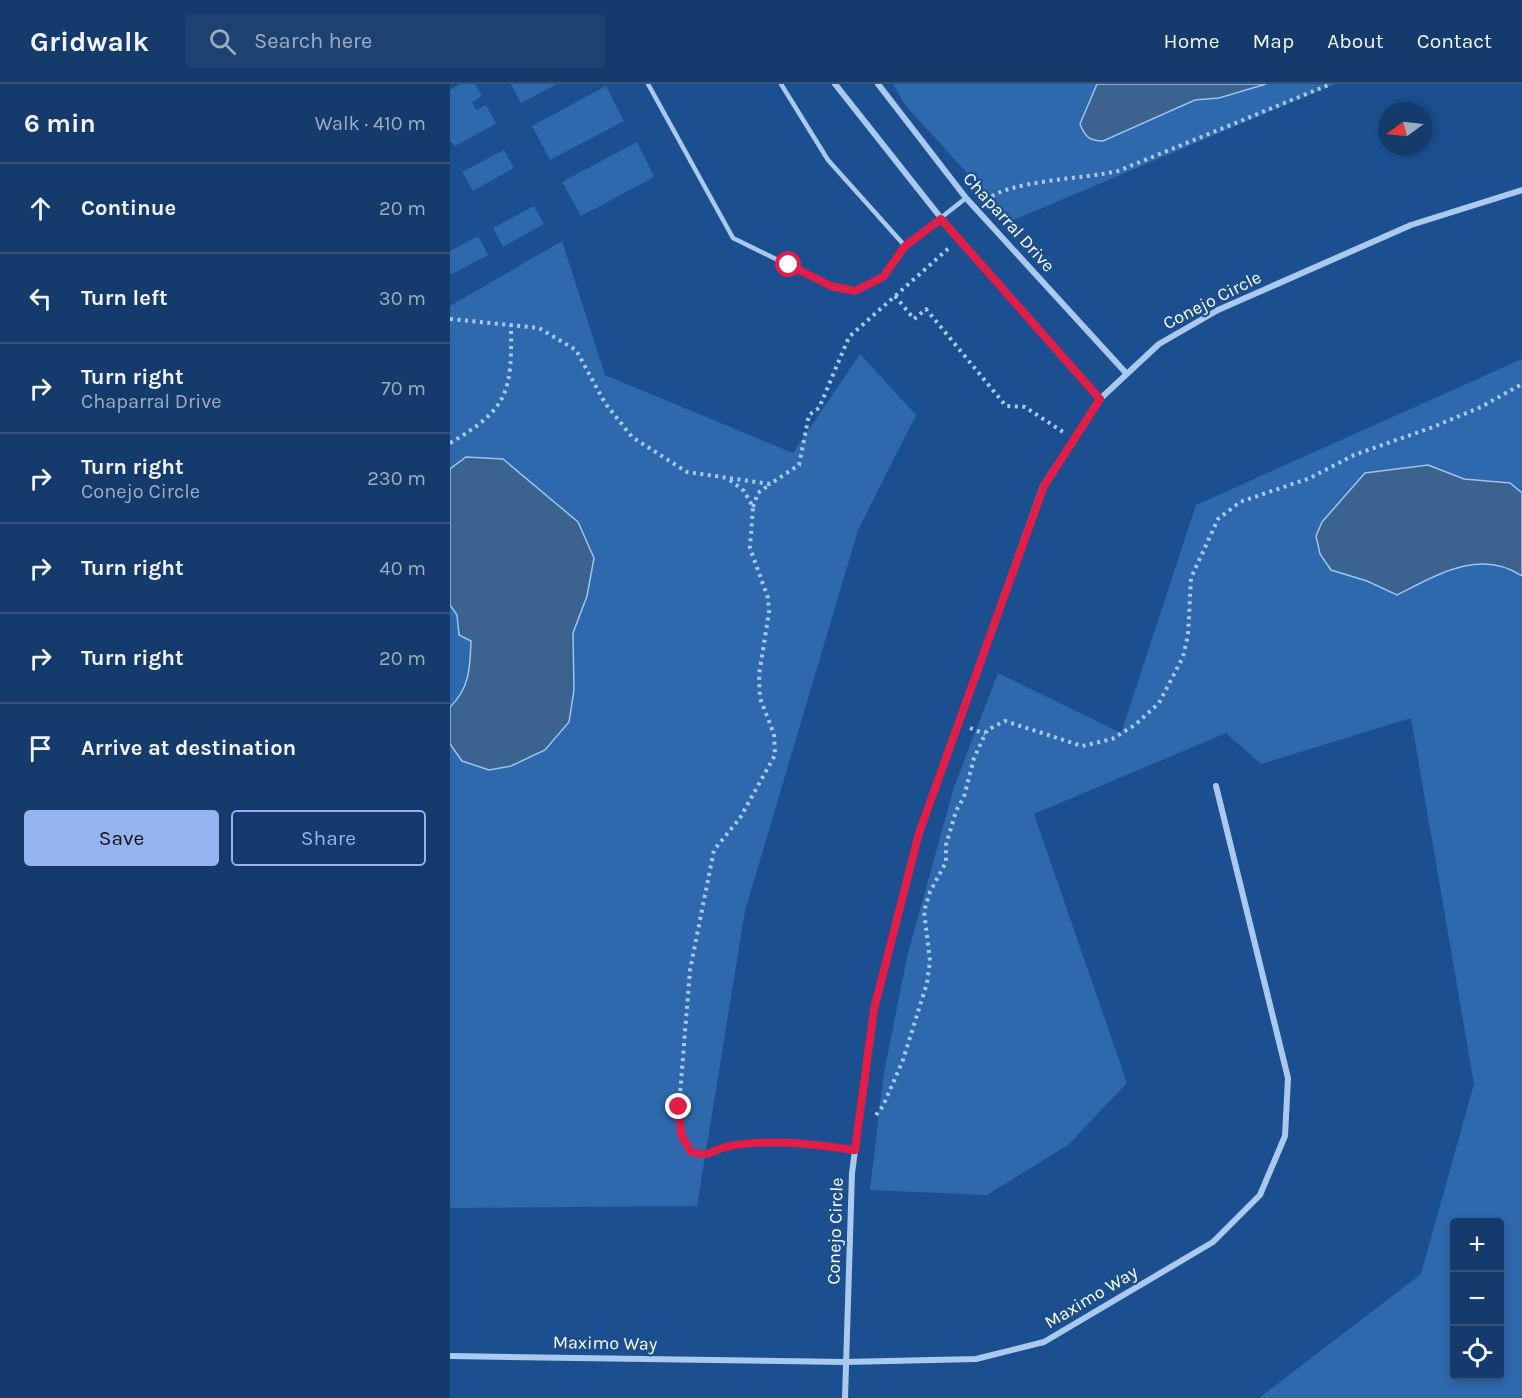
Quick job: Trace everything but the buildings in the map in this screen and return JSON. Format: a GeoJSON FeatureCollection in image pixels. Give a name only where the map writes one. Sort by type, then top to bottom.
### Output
{"type":"FeatureCollection","features":[{"type":"Feature","properties":{"kind":"street"},"geometry":{"type":"LineString","coordinates":[[835,84],[941,219],[1100,399]]}},
{"type":"Feature","properties":{"kind":"street","name":"Chaparral Drive"},"geometry":{"type":"LineString","coordinates":[[878,84],[966,198],[1126,373]]}},
{"type":"Feature","properties":{"kind":"street","name":"Conejo Circle"},"geometry":{"type":"LineString","coordinates":[[845,1398],[855,1150],[874,1009],[919,833],[1044,486],[1100,399],[1159,344],[1218,310],[1411,225],[1522,190]]}},
{"type":"Feature","properties":{"kind":"street","name":"Maximo Way"},"geometry":{"type":"LineString","coordinates":[[450,1356],[845,1362],[976,1359],[1044,1342],[1214,1242],[1260,1195],[1286,1136],[1288,1078],[1216,786]]}},
{"type":"Feature","properties":{"kind":"lane"},"geometry":{"type":"LineString","coordinates":[[648,84],[733,238],[831,286],[855,291],[883,277],[905,246],[966,198]]}},
{"type":"Feature","properties":{"kind":"lane"},"geometry":{"type":"LineString","coordinates":[[781,84],[828,160],[905,246]]}},
{"type":"Feature","properties":{"kind":"path"},"geometry":{"type":"LineString","coordinates":[[895,296],[914,319],[926,309],[1006,406],[1025,407],[1074,439]]}},
{"type":"Feature","properties":{"kind":"path"},"geometry":{"type":"LineString","coordinates":[[450,443],[477,428],[496,411],[512,371],[511,325]]}},
{"type":"Feature","properties":{"kind":"path"},"geometry":{"type":"LineString","coordinates":[[860,1117],[876,1115],[883,1106],[903,1060],[927,983],[930,961],[924,911],[930,892],[946,862],[946,845],[956,811],[964,797],[974,758],[987,730],[1005,721],[1082,746],[1112,739],[1135,725],[1159,703],[1183,657],[1188,635],[1191,578],[1218,519],[1240,502],[1310,478],[1354,455],[1443,423],[1481,407],[1522,384]]}},
{"type":"Feature","properties":{"kind":"path"},"geometry":{"type":"LineString","coordinates":[[727,478],[744,491],[753,507]]}},
{"type":"Feature","properties":{"kind":"path"},"geometry":{"type":"LineString","coordinates":[[770,484],[758,493],[753,507],[750,548],[768,598],[770,612],[759,675],[760,698],[774,734],[775,755],[740,818],[714,850],[690,970],[679,1107],[681,1134],[691,1152],[705,1156],[730,1146],[779,1143],[855,1150]]}},
{"type":"Feature","properties":{"kind":"shaded area"},"geometry":{"type":"Polygon","coordinates":[[[460,84],[475,84],[482,96],[472,102],[476,110],[486,105],[496,124],[455,146],[450,141],[450,90],[460,84]]]}},
{"type":"Feature","properties":{"kind":"shaded area"},"geometry":{"type":"Polygon","coordinates":[[[511,84],[557,84],[521,103],[511,84]]]}},
{"type":"Feature","properties":{"kind":"shaded area"},"geometry":{"type":"Polygon","coordinates":[[[893,84],[1335,84],[1011,221],[905,105],[893,84]]]}},
{"type":"Feature","properties":{"kind":"shaded area"},"geometry":{"type":"Polygon","coordinates":[[[1097,84],[1266,84],[1219,98],[1195,100],[1103,141],[1088,137],[1080,124],[1097,84]]]}},
{"type":"Feature","properties":{"kind":"shaded area"},"geometry":{"type":"Polygon","coordinates":[[[606,86],[624,121],[550,160],[532,126],[606,86]]]}},
{"type":"Feature","properties":{"kind":"shaded area"},"geometry":{"type":"Polygon","coordinates":[[[637,142],[654,177],[581,216],[562,182],[637,142]]]}},
{"type":"Feature","properties":{"kind":"shaded area"},"geometry":{"type":"Polygon","coordinates":[[[504,150],[514,168],[473,191],[462,172],[504,150]]]}},
{"type":"Feature","properties":{"kind":"shaded area"},"geometry":{"type":"Polygon","coordinates":[[[534,206],[544,224],[503,247],[493,228],[534,206]]]}},
{"type":"Feature","properties":{"kind":"shaded area"},"geometry":{"type":"Polygon","coordinates":[[[478,236],[488,255],[450,275],[450,251],[478,236]]]}},
{"type":"Feature","properties":{"kind":"shaded area"},"geometry":{"type":"Polygon","coordinates":[[[562,241],[605,375],[793,453],[860,354],[916,415],[858,530],[745,911],[697,1206],[450,1208],[450,306],[562,241]]]}},
{"type":"Feature","properties":{"kind":"shaded area"},"geometry":{"type":"Polygon","coordinates":[[[1522,359],[1522,1398],[1259,1398],[1421,1274],[1474,1084],[1411,718],[1261,764],[1226,733],[1034,814],[1127,1083],[1068,1145],[987,1195],[870,1190],[883,1078],[907,957],[954,787],[998,673],[1121,733],[1196,505],[1522,359]]]}},
{"type":"Feature","properties":{"kind":"shaded area"},"geometry":{"type":"Polygon","coordinates":[[[466,457],[503,459],[578,522],[594,558],[587,596],[573,633],[574,690],[569,722],[545,750],[511,766],[489,770],[462,761],[450,744],[450,707],[462,692],[468,677],[471,651],[471,641],[459,635],[457,615],[450,605],[450,469],[466,457]]]}},
{"type":"Feature","properties":{"kind":"shaded area"},"geometry":{"type":"Polygon","coordinates":[[[1428,465],[1464,479],[1510,483],[1522,493],[1522,576],[1506,568],[1490,564],[1475,564],[1443,573],[1397,595],[1367,581],[1331,570],[1320,554],[1316,536],[1322,522],[1365,473],[1428,465]]]}},
{"type":"Feature","properties":{"kind":"route"},"geometry":{"type":"LineString","coordinates":[[679,1107],[681,1134],[691,1152],[705,1156],[730,1146],[779,1143],[855,1150],[874,1009],[919,833],[1044,486],[1100,399],[941,219],[905,246],[883,277],[855,291],[831,286],[789,265]]}}]}
